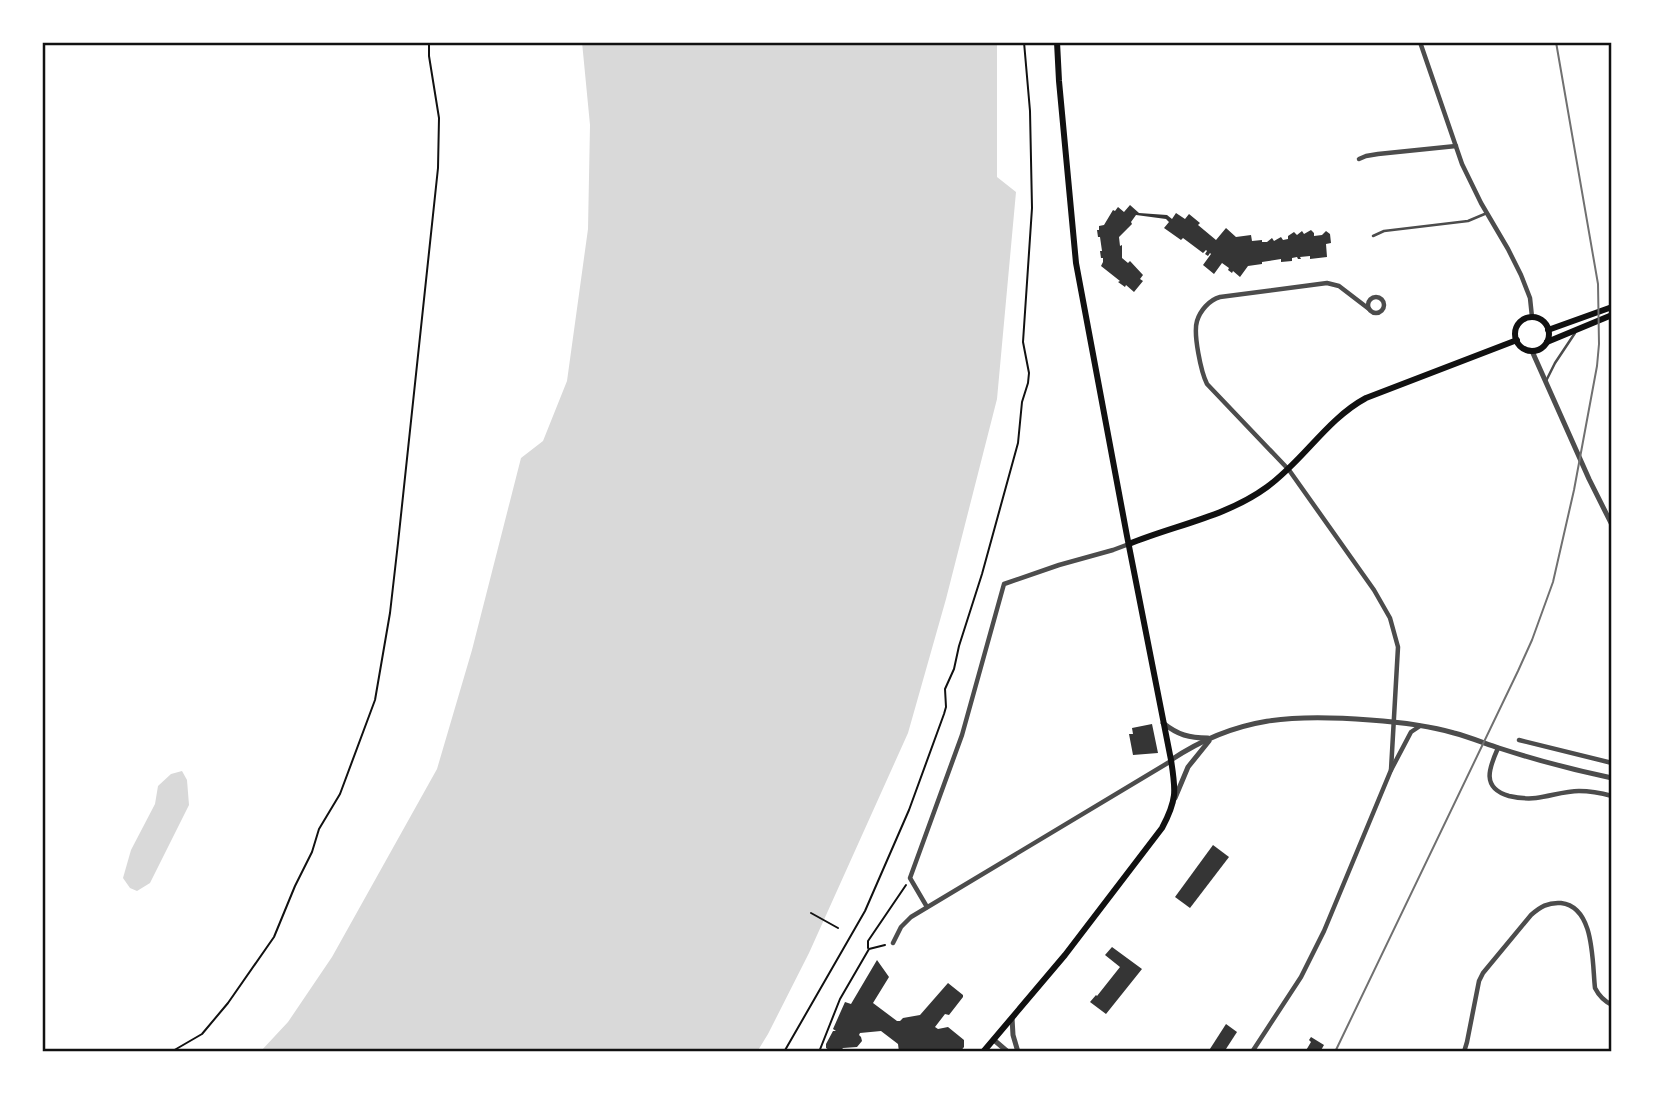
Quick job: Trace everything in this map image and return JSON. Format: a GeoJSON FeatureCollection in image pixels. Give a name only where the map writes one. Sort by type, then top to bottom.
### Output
{"type":"FeatureCollection","features":[{"type":"Feature","properties":{"kind":"main road"},"geometry":{"type":"LineString","coordinates":[[984,1052],[1065,955],[1158,834],[1172,811],[1175,790],[1076,263],[1057,42]]}},
{"type":"Feature","properties":{"kind":"main road"},"geometry":{"type":"LineString","coordinates":[[1549,330],[1612,307]]}},
{"type":"Feature","properties":{"kind":"main road"},"geometry":{"type":"LineString","coordinates":[[1547,342],[1549,330],[1543,321],[1532,317],[1518,325],[1515,335],[1517,340],[1525,349],[1532,351],[1612,315]]}},
{"type":"Feature","properties":{"kind":"main road"},"geometry":{"type":"LineString","coordinates":[[1129,544],[1239,505],[1265,489],[1289,470],[1354,404],[1517,340]]}},
{"type":"Feature","properties":{"kind":"street"},"geometry":{"type":"LineString","coordinates":[[1420,42],[1462,164],[1521,275],[1530,298],[1532,317]]}},
{"type":"Feature","properties":{"kind":"street"},"geometry":{"type":"LineString","coordinates":[[1359,159],[1378,154],[1456,146]]}},
{"type":"Feature","properties":{"kind":"street"},"geometry":{"type":"LineString","coordinates":[[1369,309],[1339,286],[1327,283],[1220,297],[1209,303],[1196,325],[1200,365],[1207,384],[1289,470],[1374,590],[1390,618],[1398,647],[1391,770]]}},
{"type":"Feature","properties":{"kind":"street"},"geometry":{"type":"LineString","coordinates":[[1532,351],[1612,525]]}},
{"type":"Feature","properties":{"kind":"street"},"geometry":{"type":"LineString","coordinates":[[927,907],[910,878],[962,734],[1004,584],[1129,544]]}},
{"type":"Feature","properties":{"kind":"street"},"geometry":{"type":"LineString","coordinates":[[893,943],[901,927],[927,907],[1191,747],[1254,723],[1329,717],[1420,726],[1612,778]]}},
{"type":"Feature","properties":{"kind":"street"},"geometry":{"type":"LineString","coordinates":[[1163,723],[1181,735],[1211,738]]}},
{"type":"Feature","properties":{"kind":"street"},"geometry":{"type":"LineString","coordinates":[[1252,1052],[1293,991],[1313,954],[1391,770],[1411,732],[1420,726]]}},
{"type":"Feature","properties":{"kind":"street"},"geometry":{"type":"LineString","coordinates":[[1174,801],[1191,761],[1211,738]]}},
{"type":"Feature","properties":{"kind":"street"},"geometry":{"type":"LineString","coordinates":[[1519,740],[1612,763]]}},
{"type":"Feature","properties":{"kind":"street"},"geometry":{"type":"LineString","coordinates":[[1498,748],[1490,769],[1490,778],[1493,787],[1500,793],[1532,799],[1579,791],[1612,796]]}},
{"type":"Feature","properties":{"kind":"street"},"geometry":{"type":"LineString","coordinates":[[1464,1052],[1483,973],[1531,915],[1550,903],[1569,905],[1581,914],[1589,933],[1595,988],[1598,995],[1612,1005]]}},
{"type":"Feature","properties":{"kind":"street"},"geometry":{"type":"LineString","coordinates":[[1012,1018],[1018,1052]]}},
{"type":"Feature","properties":{"kind":"street"},"geometry":{"type":"LineString","coordinates":[[995,1040],[1008,1052]]}},
{"type":"Feature","properties":{"kind":"lane"},"geometry":{"type":"LineString","coordinates":[[1373,236],[1384,231],[1468,221],[1487,213]]}},
{"type":"Feature","properties":{"kind":"lane"},"geometry":{"type":"LineString","coordinates":[[1546,381],[1576,330]]}},
{"type":"Feature","properties":{"kind":"path"},"geometry":{"type":"LineString","coordinates":[[171,1052],[202,1034],[228,1003],[274,937],[312,852],[319,829],[340,794],[375,700],[397,557],[438,168],[439,118],[429,42]]}},
{"type":"Feature","properties":{"kind":"path"},"geometry":{"type":"LineString","coordinates":[[783,1052],[865,911],[913,797],[946,707],[945,689],[954,669],[1018,443],[1021,402],[1029,373],[1023,342],[1032,208],[1030,111],[1024,42]]}},
{"type":"Feature","properties":{"kind":"path"},"geometry":{"type":"LineString","coordinates":[[819,1052],[840,999],[869,949],[868,941],[910,878]]}},
{"type":"Feature","properties":{"kind":"path"},"geometry":{"type":"LineString","coordinates":[[811,913],[838,928]]}},
{"type":"Feature","properties":{"kind":"path"},"geometry":{"type":"LineString","coordinates":[[869,949],[893,943]]}},
{"type":"Feature","properties":{"kind":"path"},"geometry":{"type":"LineString","coordinates":[[787,1046],[788,1052]]}},
{"type":"Feature","properties":{"kind":"shaded area"},"geometry":{"type":"Polygon","coordinates":[[[582,42],[997,42],[997,177],[1016,192],[997,399],[946,599],[908,733],[809,953],[757,1052],[260,1052],[288,1022],[332,957],[437,769],[472,650],[521,458],[543,441],[567,381],[588,229],[590,125],[582,42]]]}},
{"type":"Feature","properties":{"kind":"shaded area"},"geometry":{"type":"Polygon","coordinates":[[[182,771],[187,780],[189,805],[150,883],[137,891],[130,888],[123,878],[131,850],[155,804],[158,786],[171,774],[182,771]]]}},
{"type":"Feature","properties":{"kind":"building"},"geometry":{"type":"Polygon","coordinates":[[[1130,205],[1139,213],[1167,215],[1172,219],[1176,213],[1185,219],[1189,214],[1216,240],[1226,228],[1236,237],[1251,235],[1252,241],[1262,242],[1272,238],[1274,241],[1281,237],[1283,240],[1288,239],[1294,232],[1297,235],[1311,230],[1314,236],[1322,235],[1326,231],[1330,234],[1331,243],[1326,244],[1327,257],[1297,257],[1292,258],[1292,261],[1281,262],[1281,259],[1262,262],[1248,266],[1240,277],[1222,263],[1214,274],[1203,265],[1211,254],[1208,256],[1205,254],[1206,250],[1203,253],[1164,228],[1169,222],[1166,219],[1136,215],[1132,224],[1119,237],[1122,258],[1128,263],[1130,261],[1143,275],[1140,279],[1143,281],[1134,292],[1101,266],[1103,258],[1097,230],[1104,225],[1113,210],[1118,207],[1124,212],[1130,205]]]}},
{"type":"Feature","properties":{"kind":"building"},"geometry":{"type":"Polygon","coordinates":[[[1152,724],[1158,753],[1133,755],[1129,734],[1133,734],[1132,728],[1152,724]]]}},
{"type":"Feature","properties":{"kind":"building"},"geometry":{"type":"Polygon","coordinates":[[[1213,845],[1229,857],[1190,908],[1175,897],[1213,845]]]}},
{"type":"Feature","properties":{"kind":"building"},"geometry":{"type":"Polygon","coordinates":[[[1112,947],[1142,969],[1106,1014],[1090,1002],[1120,967],[1105,955],[1112,947]]]}},
{"type":"Feature","properties":{"kind":"building"},"geometry":{"type":"Polygon","coordinates":[[[877,960],[889,977],[873,1003],[897,1021],[920,1015],[948,983],[963,995],[949,1015],[945,1014],[935,1027],[948,1027],[964,1040],[964,1047],[960,1052],[899,1052],[898,1044],[881,1031],[860,1033],[862,1041],[857,1047],[843,1048],[840,1052],[832,1052],[826,1048],[833,1031],[836,1031],[833,1029],[845,1002],[851,1004],[877,960]]]}},
{"type":"Feature","properties":{"kind":"building"},"geometry":{"type":"Polygon","coordinates":[[[1226,1024],[1237,1032],[1224,1052],[1208,1052],[1226,1024]]]}},
{"type":"Feature","properties":{"kind":"building"},"geometry":{"type":"Polygon","coordinates":[[[1311,1037],[1324,1045],[1320,1052],[1305,1052],[1311,1037]]]}},
{"type":"Feature","properties":{"kind":"tram line"},"geometry":{"type":"LineString","coordinates":[[1335,1052],[1532,640],[1553,582],[1574,490],[1597,366],[1598,284],[1556,42]]}}]}
